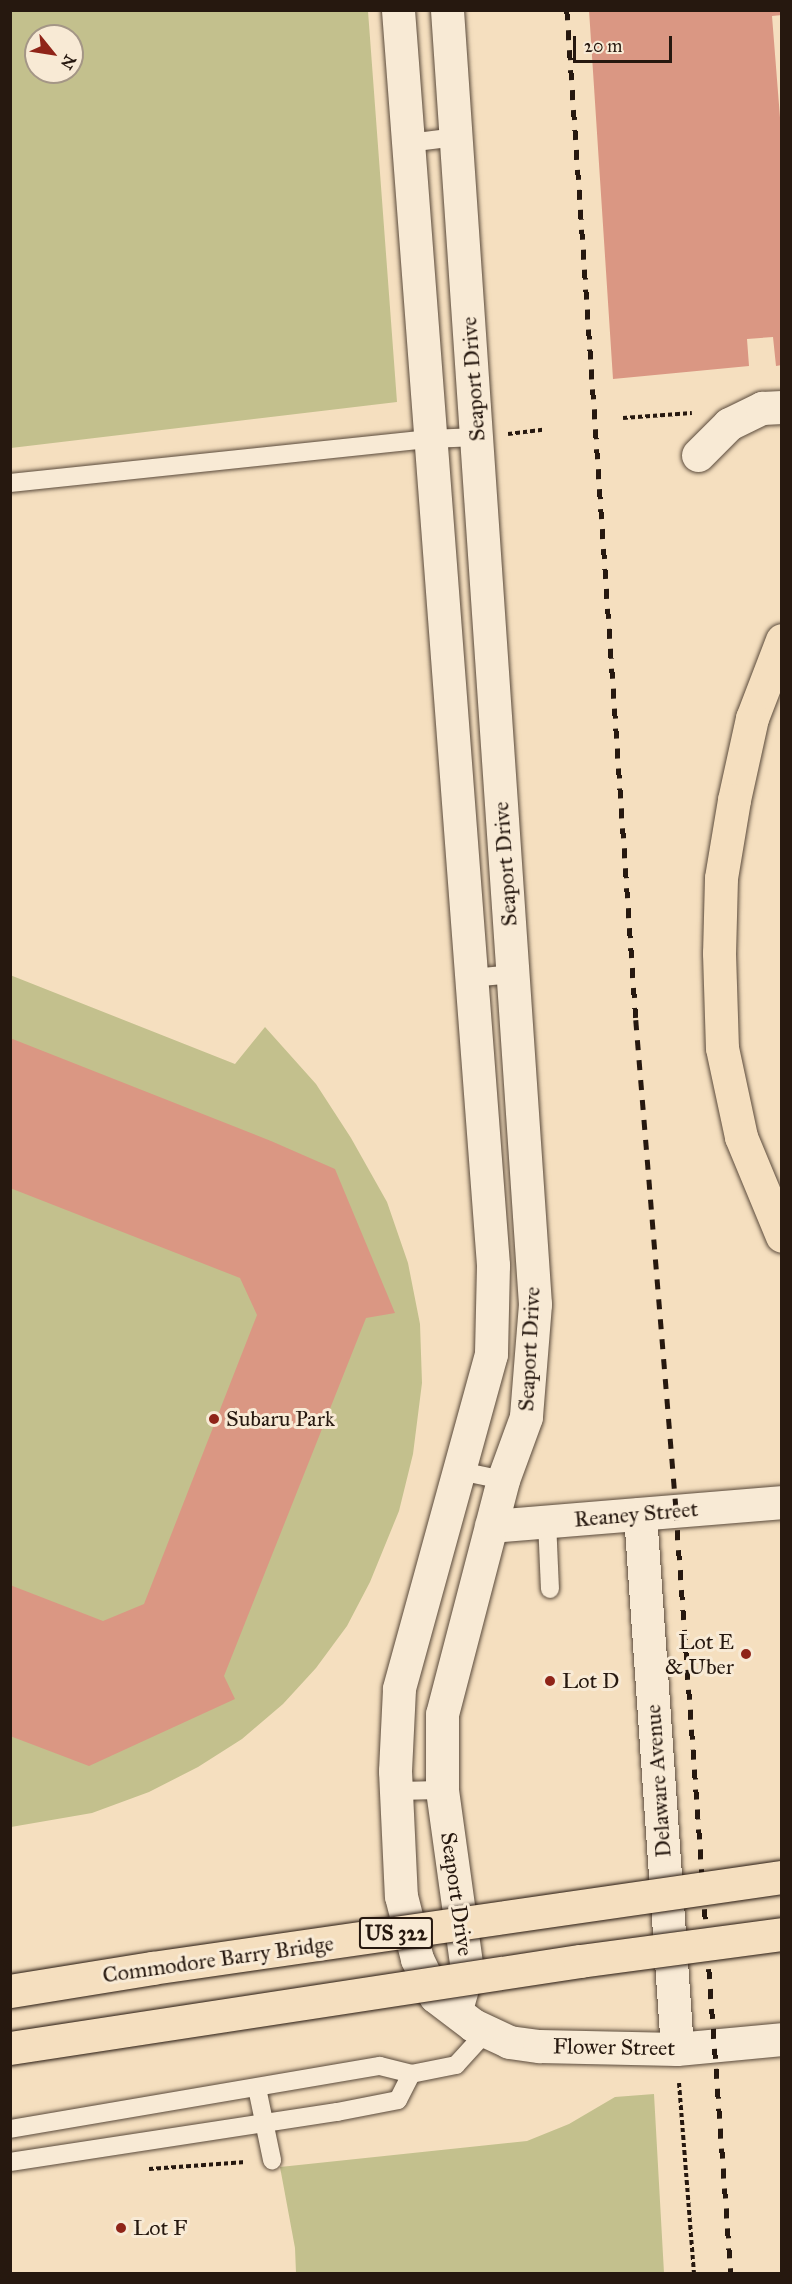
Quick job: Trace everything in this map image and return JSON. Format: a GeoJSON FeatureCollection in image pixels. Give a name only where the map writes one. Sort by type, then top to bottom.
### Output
{"type":"FeatureCollection","features":[{"type":"Feature","properties":{"kind":"highway"},"geometry":{"type":"LineString","coordinates":[[782,640],[752,718],[734,800],[721,878],[719,953],[722,1048],[741,1137],[782,1236]]}},
{"type":"Feature","properties":{"kind":"highway","name":"Commodore Barry Bridge"},"geometry":{"type":"LineString","coordinates":[[10,1991],[153,1968],[782,1877]]}},
{"type":"Feature","properties":{"kind":"highway","name":"US 322"},"geometry":{"type":"LineString","coordinates":[[10,2048],[568,1962],[782,1934]]}},
{"type":"Feature","properties":{"kind":"street","name":"Seaport Drive"},"geometry":{"type":"LineString","coordinates":[[398,10],[493,1265],[491,1354],[399,1689],[396,1791],[401,1896],[417,1959],[435,1996],[456,2010],[467,1971],[442,1790],[442,1714],[503,1480],[526,1416],[535,1304],[447,10]]}},
{"type":"Feature","properties":{"kind":"street"},"geometry":{"type":"LineString","coordinates":[[698,455],[729,424],[762,408],[782,406]]}},
{"type":"Feature","properties":{"kind":"street","name":"Reaney Street"},"geometry":{"type":"LineString","coordinates":[[491,1526],[782,1502]]}},
{"type":"Feature","properties":{"kind":"street","name":"Delaware Avenue"},"geometry":{"type":"LineString","coordinates":[[640,1514],[677,2049]]}},
{"type":"Feature","properties":{"kind":"street","name":"Flower Street"},"geometry":{"type":"LineString","coordinates":[[456,2010],[486,2032],[509,2042],[539,2046],[677,2049],[782,2039]]}},
{"type":"Feature","properties":{"kind":"lane"},"geometry":{"type":"LineString","coordinates":[[408,143],[456,137]]}},
{"type":"Feature","properties":{"kind":"lane"},"geometry":{"type":"LineString","coordinates":[[10,483],[430,439],[477,437]]}},
{"type":"Feature","properties":{"kind":"lane"},"geometry":{"type":"LineString","coordinates":[[471,978],[513,974]]}},
{"type":"Feature","properties":{"kind":"lane"},"geometry":{"type":"LineString","coordinates":[[460,1471],[503,1480]]}},
{"type":"Feature","properties":{"kind":"lane"},"geometry":{"type":"LineString","coordinates":[[547,1521],[550,1589]]}},
{"type":"Feature","properties":{"kind":"lane"},"geometry":{"type":"LineString","coordinates":[[396,1791],[442,1790]]}},
{"type":"Feature","properties":{"kind":"lane"},"geometry":{"type":"LineString","coordinates":[[10,2129],[380,2066],[411,2074],[456,2065],[486,2032]]}},
{"type":"Feature","properties":{"kind":"lane"},"geometry":{"type":"LineString","coordinates":[[10,2162],[398,2100],[411,2074]]}},
{"type":"Feature","properties":{"kind":"lane"},"geometry":{"type":"LineString","coordinates":[[256,2088],[272,2160]]}},
{"type":"Feature","properties":{"kind":"path"},"geometry":{"type":"LineString","coordinates":[[677,2049],[694,2274]]}},
{"type":"Feature","properties":{"kind":"shaded area"},"geometry":{"type":"Polygon","coordinates":[[[10,11],[368,11],[397,402],[11,448],[10,11]]]}},
{"type":"Feature","properties":{"kind":"shaded area","name":"Subaru Park"},"geometry":{"type":"Polygon","coordinates":[[[10,975],[235,1064],[265,1027],[316,1084],[351,1138],[387,1202],[408,1263],[420,1324],[422,1383],[413,1454],[399,1511],[370,1582],[347,1626],[316,1668],[283,1704],[242,1739],[198,1767],[149,1792],[92,1813],[11,1827],[10,975]]]}},
{"type":"Feature","properties":{"kind":"shaded area"},"geometry":{"type":"Polygon","coordinates":[[[654,2094],[664,2273],[296,2273],[295,2248],[280,2167],[527,2141],[569,2124],[615,2097],[654,2094]]]}},
{"type":"Feature","properties":{"kind":"building"},"geometry":{"type":"Polygon","coordinates":[[[589,10],[782,10],[782,15],[772,16],[782,143],[782,365],[776,366],[773,337],[747,339],[749,366],[613,379],[589,10]]]}},
{"type":"Feature","properties":{"kind":"building"},"geometry":{"type":"Polygon","coordinates":[[[10,1038],[271,1141],[335,1169],[395,1313],[366,1318],[224,1676],[235,1699],[89,1766],[10,1736],[10,1585],[103,1621],[144,1604],[257,1315],[240,1278],[10,1188],[10,1038]]]}},
{"type":"Feature","properties":{"kind":"railway"},"geometry":{"type":"LineString","coordinates":[[567,10],[636,1020],[676,1510],[731,2274]]}},
{"type":"Feature","properties":{"kind":"place","name":"Subaru Park"},"geometry":{"type":"Point","coordinates":[214,1419]}},
{"type":"Feature","properties":{"kind":"place","name":"Lot E & Uber"},"geometry":{"type":"Point","coordinates":[746,1654]}},
{"type":"Feature","properties":{"kind":"place","name":"Lot D"},"geometry":{"type":"Point","coordinates":[550,1681]}},
{"type":"Feature","properties":{"kind":"place","name":"Lot F"},"geometry":{"type":"Point","coordinates":[121,2228]}}]}
